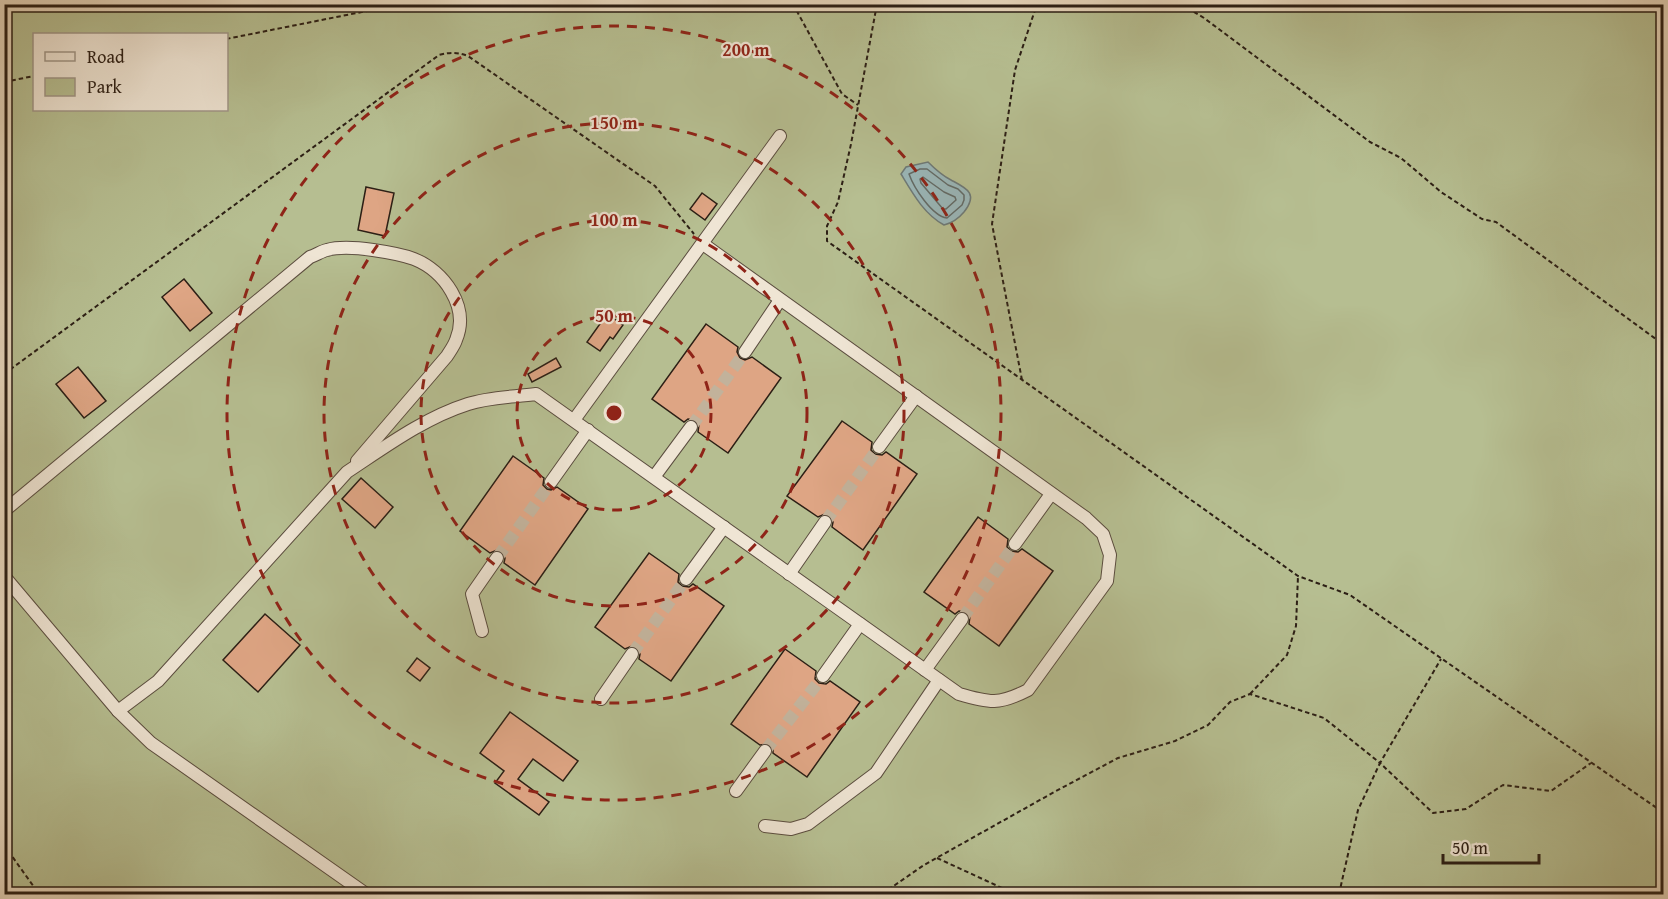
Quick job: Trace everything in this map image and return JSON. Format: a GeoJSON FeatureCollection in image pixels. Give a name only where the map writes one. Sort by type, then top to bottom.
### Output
{"type":"FeatureCollection","features":[{"type":"Feature","properties":{"kind":"lane"},"geometry":{"type":"LineString","coordinates":[[574,420],[780,136]]}},
{"type":"Feature","properties":{"kind":"lane"},"geometry":{"type":"LineString","coordinates":[[347,472],[438,416],[470,403],[536,394],[959,694],[986,702],[1009,700],[1028,690],[1107,581],[1110,555],[1103,534],[1086,518],[703,244]]}},
{"type":"Feature","properties":{"kind":"lane"},"geometry":{"type":"LineString","coordinates":[[4,510],[310,257],[328,249],[357,248],[392,253],[415,259],[434,271],[448,285],[456,301],[460,321],[457,339],[447,356],[347,472],[158,681],[118,711]]}},
{"type":"Feature","properties":{"kind":"lane"},"geometry":{"type":"LineString","coordinates":[[745,352],[780,300]]}},
{"type":"Feature","properties":{"kind":"lane"},"geometry":{"type":"LineString","coordinates":[[879,447],[916,396]]}},
{"type":"Feature","properties":{"kind":"lane"},"geometry":{"type":"LineString","coordinates":[[654,477],[691,427]]}},
{"type":"Feature","properties":{"kind":"lane"},"geometry":{"type":"LineString","coordinates":[[551,482],[588,430]]}},
{"type":"Feature","properties":{"kind":"lane"},"geometry":{"type":"LineString","coordinates":[[1015,544],[1051,494]]}},
{"type":"Feature","properties":{"kind":"lane"},"geometry":{"type":"LineString","coordinates":[[789,574],[825,522]]}},
{"type":"Feature","properties":{"kind":"lane"},"geometry":{"type":"LineString","coordinates":[[686,579],[724,527]]}},
{"type":"Feature","properties":{"kind":"lane"},"geometry":{"type":"LineString","coordinates":[[482,632],[472,594],[497,558]]}},
{"type":"Feature","properties":{"kind":"lane"},"geometry":{"type":"LineString","coordinates":[[4,576],[118,711],[151,743],[366,894]]}},
{"type":"Feature","properties":{"kind":"lane"},"geometry":{"type":"LineString","coordinates":[[925,670],[962,619]]}},
{"type":"Feature","properties":{"kind":"lane"},"geometry":{"type":"LineString","coordinates":[[823,676],[860,624]]}},
{"type":"Feature","properties":{"kind":"lane"},"geometry":{"type":"LineString","coordinates":[[601,699],[632,654]]}},
{"type":"Feature","properties":{"kind":"lane"},"geometry":{"type":"LineString","coordinates":[[765,826],[791,829],[808,824],[876,773],[939,680]]}},
{"type":"Feature","properties":{"kind":"lane"},"geometry":{"type":"LineString","coordinates":[[736,790],[765,751]]}},
{"type":"Feature","properties":{"kind":"path"},"geometry":{"type":"LineString","coordinates":[[228,39],[402,4]]}},
{"type":"Feature","properties":{"kind":"path"},"geometry":{"type":"LineString","coordinates":[[793,4],[842,94],[858,105]]}},
{"type":"Feature","properties":{"kind":"path"},"geometry":{"type":"LineString","coordinates":[[877,4],[838,202],[827,226],[827,241],[1298,576],[1350,595],[1664,813]]}},
{"type":"Feature","properties":{"kind":"path"},"geometry":{"type":"LineString","coordinates":[[1022,380],[992,224],[1015,70],[1037,4]]}},
{"type":"Feature","properties":{"kind":"path"},"geometry":{"type":"LineString","coordinates":[[1181,4],[1204,18],[1370,142],[1401,158],[1441,192],[1482,219],[1496,222],[1664,345]]}},
{"type":"Feature","properties":{"kind":"path"},"geometry":{"type":"LineString","coordinates":[[4,374],[439,56],[448,52],[468,56],[655,186],[703,244]]}},
{"type":"Feature","properties":{"kind":"path"},"geometry":{"type":"LineString","coordinates":[[4,82],[33,76]]}},
{"type":"Feature","properties":{"kind":"path"},"geometry":{"type":"LineString","coordinates":[[882,894],[937,858],[1118,758],[1175,741],[1208,725],[1230,702],[1250,694],[1287,655],[1296,626],[1298,576]]}},
{"type":"Feature","properties":{"kind":"path"},"geometry":{"type":"LineString","coordinates":[[1339,894],[1358,810],[1380,763],[1441,658]]}},
{"type":"Feature","properties":{"kind":"path"},"geometry":{"type":"LineString","coordinates":[[1250,694],[1324,717],[1380,763],[1433,813],[1466,809],[1503,785],[1551,791],[1591,763]]}},
{"type":"Feature","properties":{"kind":"path"},"geometry":{"type":"LineString","coordinates":[[4,845],[39,894]]}},
{"type":"Feature","properties":{"kind":"path"},"geometry":{"type":"LineString","coordinates":[[937,858],[1015,894]]}},
{"type":"Feature","properties":{"kind":"green space"},"geometry":{"type":"Polygon","coordinates":[[[5,5],[1663,5],[1663,894],[5,894],[5,5]]]}},
{"type":"Feature","properties":{"kind":"water"},"geometry":{"type":"Polygon","coordinates":[[[928,162],[969,192],[970,200],[962,214],[953,222],[944,225],[925,209],[901,174],[906,167],[928,162]]]}},
{"type":"Feature","properties":{"kind":"building"},"geometry":{"type":"Polygon","coordinates":[[[366,187],[394,193],[385,236],[358,230],[366,187]]]}},
{"type":"Feature","properties":{"kind":"building"},"geometry":{"type":"Polygon","coordinates":[[[702,193],[717,204],[705,220],[690,209],[702,193]]]}},
{"type":"Feature","properties":{"kind":"building"},"geometry":{"type":"Polygon","coordinates":[[[184,279],[212,313],[190,331],[162,297],[184,279]]]}},
{"type":"Feature","properties":{"kind":"building"},"geometry":{"type":"Polygon","coordinates":[[[607,314],[623,325],[600,351],[587,342],[607,314]]]}},
{"type":"Feature","properties":{"kind":"building"},"geometry":{"type":"Polygon","coordinates":[[[706,324],[738,347],[737,352],[740,358],[745,360],[752,357],[781,378],[728,453],[698,432],[699,424],[695,420],[688,419],[684,422],[652,399],[706,324]]]}},
{"type":"Feature","properties":{"kind":"building"},"geometry":{"type":"Polygon","coordinates":[[[556,358],[561,367],[532,382],[528,374],[556,358]]]}},
{"type":"Feature","properties":{"kind":"building"},"geometry":{"type":"Polygon","coordinates":[[[78,367],[106,401],[84,418],[56,384],[78,367]]]}},
{"type":"Feature","properties":{"kind":"building"},"geometry":{"type":"Polygon","coordinates":[[[842,421],[872,442],[871,450],[875,454],[882,455],[886,452],[917,474],[863,550],[832,527],[833,522],[830,516],[825,514],[818,517],[787,496],[842,421]]]}},
{"type":"Feature","properties":{"kind":"building"},"geometry":{"type":"Polygon","coordinates":[[[513,456],[544,478],[543,485],[547,489],[557,487],[588,509],[535,585],[504,563],[505,558],[502,552],[497,550],[490,553],[460,531],[513,456]]]}},
{"type":"Feature","properties":{"kind":"building"},"geometry":{"type":"Polygon","coordinates":[[[361,478],[393,507],[375,528],[342,499],[361,478]]]}},
{"type":"Feature","properties":{"kind":"building"},"geometry":{"type":"Polygon","coordinates":[[[978,517],[1008,539],[1007,547],[1011,551],[1018,552],[1022,549],[1053,571],[999,646],[969,624],[970,616],[966,612],[959,611],[955,614],[924,592],[978,517]]]}},
{"type":"Feature","properties":{"kind":"building"},"geometry":{"type":"Polygon","coordinates":[[[649,553],[679,574],[678,582],[682,586],[689,587],[693,584],[724,606],[671,681],[639,659],[640,654],[637,648],[632,646],[625,649],[595,627],[649,553]]]}},
{"type":"Feature","properties":{"kind":"building"},"geometry":{"type":"Polygon","coordinates":[[[265,614],[300,645],[258,692],[223,660],[265,614]]]}},
{"type":"Feature","properties":{"kind":"building"},"geometry":{"type":"Polygon","coordinates":[[[785,649],[816,671],[815,679],[819,683],[826,684],[830,681],[860,702],[807,777],[773,753],[773,748],[769,744],[760,745],[731,724],[785,649]]]}},
{"type":"Feature","properties":{"kind":"building"},"geometry":{"type":"Polygon","coordinates":[[[417,658],[430,668],[420,681],[407,671],[417,658]]]}},
{"type":"Feature","properties":{"kind":"building"},"geometry":{"type":"Polygon","coordinates":[[[510,712],[578,761],[563,781],[533,759],[518,779],[549,802],[539,815],[495,783],[504,771],[480,753],[510,712]]]}},
{"type":"Feature","properties":{"kind":"tunnel"},"geometry":{"type":"LineString","coordinates":[[691,427],[745,352]]}},
{"type":"Feature","properties":{"kind":"tunnel"},"geometry":{"type":"LineString","coordinates":[[825,522],[879,447]]}},
{"type":"Feature","properties":{"kind":"tunnel"},"geometry":{"type":"LineString","coordinates":[[497,558],[551,482]]}},
{"type":"Feature","properties":{"kind":"tunnel"},"geometry":{"type":"LineString","coordinates":[[962,619],[1015,544]]}},
{"type":"Feature","properties":{"kind":"tunnel"},"geometry":{"type":"LineString","coordinates":[[632,654],[686,579]]}},
{"type":"Feature","properties":{"kind":"tunnel"},"geometry":{"type":"LineString","coordinates":[[765,751],[823,676]]}}]}
